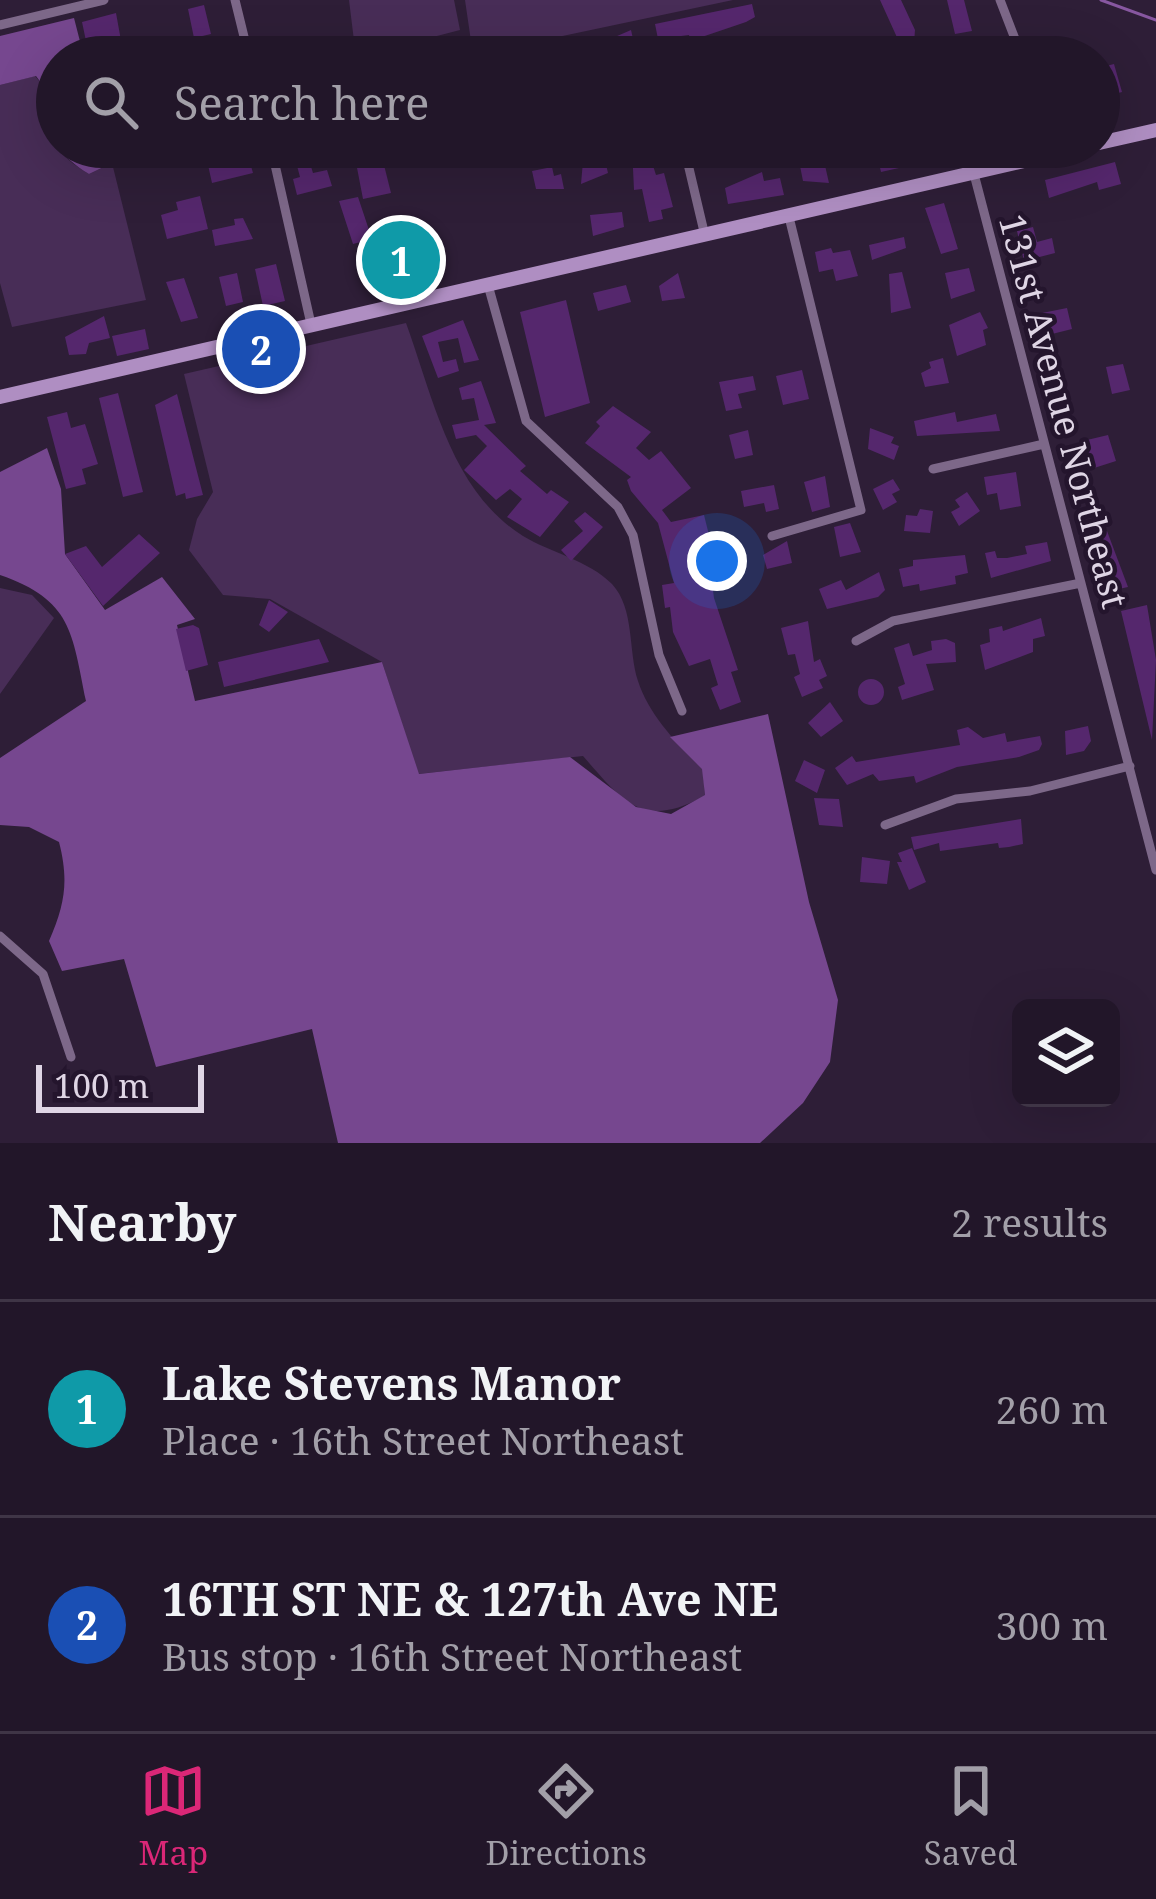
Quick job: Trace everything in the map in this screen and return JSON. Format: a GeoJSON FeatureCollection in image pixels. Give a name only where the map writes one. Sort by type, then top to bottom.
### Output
{"type":"FeatureCollection","features":[{"type":"Feature","properties":{"kind":"street"},"geometry":{"type":"LineString","coordinates":[[0,26],[104,0]]}},
{"type":"Feature","properties":{"kind":"street"},"geometry":{"type":"LineString","coordinates":[[235,0],[244,36]]}},
{"type":"Feature","properties":{"kind":"street"},"geometry":{"type":"LineString","coordinates":[[1000,0],[1014,36]]}},
{"type":"Feature","properties":{"kind":"street"},"geometry":{"type":"LineString","coordinates":[[1120,138],[1156,130]]}},
{"type":"Feature","properties":{"kind":"street"},"geometry":{"type":"LineString","coordinates":[[276,168],[311,324]]}},
{"type":"Feature","properties":{"kind":"street"},"geometry":{"type":"LineString","coordinates":[[689,168],[705,236]]}},
{"type":"Feature","properties":{"kind":"street"},"geometry":{"type":"LineString","coordinates":[[0,397],[994,168]]}},
{"type":"Feature","properties":{"kind":"street","name":"131st Avenue Northeast"},"geometry":{"type":"LineString","coordinates":[[974,174],[1156,871]]}},
{"type":"Feature","properties":{"kind":"street"},"geometry":{"type":"LineString","coordinates":[[772,536],[861,510],[789,217]]}},
{"type":"Feature","properties":{"kind":"street"},"geometry":{"type":"LineString","coordinates":[[488,285],[526,422],[618,507],[633,535],[659,655],[682,710]]}},
{"type":"Feature","properties":{"kind":"street"},"geometry":{"type":"LineString","coordinates":[[933,469],[1044,444]]}},
{"type":"Feature","properties":{"kind":"street"},"geometry":{"type":"LineString","coordinates":[[856,640],[893,621],[1081,583]]}},
{"type":"Feature","properties":{"kind":"street"},"geometry":{"type":"LineString","coordinates":[[884,825],[956,799],[1030,791],[1130,766]]}},
{"type":"Feature","properties":{"kind":"street"},"geometry":{"type":"LineString","coordinates":[[0,936],[43,974],[71,1057]]}},
{"type":"Feature","properties":{"kind":"shaded area"},"geometry":{"type":"Polygon","coordinates":[[[349,0],[454,0],[460,30],[437,36],[353,36],[349,0]]]}},
{"type":"Feature","properties":{"kind":"shaded area"},"geometry":{"type":"Polygon","coordinates":[[[465,0],[733,0],[563,36],[470,36],[465,0]]]}},
{"type":"Feature","properties":{"kind":"shaded area"},"geometry":{"type":"Polygon","coordinates":[[[74,18],[79,36],[36,36],[36,76],[0,85],[0,36],[74,18]]]}},
{"type":"Feature","properties":{"kind":"shaded area"},"geometry":{"type":"Polygon","coordinates":[[[36,77],[36,168],[80,168],[89,174],[113,168],[146,300],[12,327],[0,283],[0,85],[36,77]]]}},
{"type":"Feature","properties":{"kind":"shaded area"},"geometry":{"type":"Polygon","coordinates":[[[406,323],[448,440],[478,494],[523,536],[592,569],[619,594],[643,694],[665,728],[703,769],[705,796],[683,806],[650,811],[623,798],[583,756],[418,774],[382,662],[270,599],[223,595],[189,550],[197,519],[213,492],[184,374],[406,323]]]}},
{"type":"Feature","properties":{"kind":"shaded area"},"geometry":{"type":"Polygon","coordinates":[[[47,448],[61,489],[65,554],[105,610],[162,577],[195,619],[177,625],[195,701],[382,662],[419,774],[570,757],[636,807],[671,814],[705,795],[702,769],[670,737],[768,714],[809,902],[838,1000],[830,1062],[803,1103],[760,1143],[338,1143],[312,1029],[156,1067],[124,959],[62,971],[49,941],[64,892],[59,842],[29,827],[0,825],[0,758],[86,701],[65,622],[42,596],[0,575],[0,472],[47,448]]]}},
{"type":"Feature","properties":{"kind":"shaded area"},"geometry":{"type":"Polygon","coordinates":[[[0,588],[32,595],[54,618],[0,694],[0,588]]]}},
{"type":"Feature","properties":{"kind":"building"},"geometry":{"type":"Polygon","coordinates":[[[880,0],[901,0],[915,30],[915,36],[896,36],[880,0]]]}},
{"type":"Feature","properties":{"kind":"building"},"geometry":{"type":"Polygon","coordinates":[[[947,0],[964,0],[972,31],[955,34],[947,0]]]}},
{"type":"Feature","properties":{"kind":"building"},"geometry":{"type":"Polygon","coordinates":[[[752,4],[755,17],[705,36],[657,36],[655,24],[752,4]]]}},
{"type":"Feature","properties":{"kind":"building"},"geometry":{"type":"Polygon","coordinates":[[[204,5],[211,34],[194,36],[188,9],[204,5]]]}},
{"type":"Feature","properties":{"kind":"building"},"geometry":{"type":"Polygon","coordinates":[[[116,13],[120,36],[85,36],[82,22],[116,13]]]}},
{"type":"Feature","properties":{"kind":"building"},"geometry":{"type":"Polygon","coordinates":[[[209,168],[252,168],[253,173],[212,183],[209,168]]]}},
{"type":"Feature","properties":{"kind":"building"},"geometry":{"type":"Polygon","coordinates":[[[298,168],[311,168],[313,173],[327,170],[332,186],[297,195],[293,179],[300,177],[298,168]]]}},
{"type":"Feature","properties":{"kind":"building"},"geometry":{"type":"Polygon","coordinates":[[[357,168],[385,168],[391,193],[363,199],[357,168]]]}},
{"type":"Feature","properties":{"kind":"building"},"geometry":{"type":"Polygon","coordinates":[[[552,168],[554,176],[561,174],[564,189],[536,189],[532,171],[552,168]]]}},
{"type":"Feature","properties":{"kind":"building"},"geometry":{"type":"Polygon","coordinates":[[[582,168],[607,168],[608,173],[581,184],[582,168]]]}},
{"type":"Feature","properties":{"kind":"building"},"geometry":{"type":"Polygon","coordinates":[[[633,168],[654,168],[656,175],[664,173],[673,207],[661,210],[663,219],[649,222],[642,189],[634,190],[633,168]]]}},
{"type":"Feature","properties":{"kind":"building"},"geometry":{"type":"Polygon","coordinates":[[[800,168],[826,168],[829,183],[803,181],[800,168]]]}},
{"type":"Feature","properties":{"kind":"building"},"geometry":{"type":"Polygon","coordinates":[[[1092,168],[1117,168],[1121,184],[1099,190],[1097,182],[1049,198],[1045,180],[1092,168]]]}},
{"type":"Feature","properties":{"kind":"building"},"geometry":{"type":"Polygon","coordinates":[[[762,172],[764,181],[780,178],[784,195],[728,204],[725,188],[762,172]]]}},
{"type":"Feature","properties":{"kind":"building"},"geometry":{"type":"Polygon","coordinates":[[[200,196],[208,229],[167,239],[161,215],[178,210],[176,202],[200,196]]]}},
{"type":"Feature","properties":{"kind":"building"},"geometry":{"type":"Polygon","coordinates":[[[358,197],[372,239],[353,244],[339,201],[358,197]]]}},
{"type":"Feature","properties":{"kind":"building"},"geometry":{"type":"Polygon","coordinates":[[[944,203],[958,249],[941,254],[925,208],[944,203]]]}},
{"type":"Feature","properties":{"kind":"building"},"geometry":{"type":"Polygon","coordinates":[[[622,212],[624,227],[593,236],[590,215],[622,212]]]}},
{"type":"Feature","properties":{"kind":"building"},"geometry":{"type":"Polygon","coordinates":[[[243,218],[253,239],[215,246],[212,230],[235,225],[234,219],[243,218]]]}},
{"type":"Feature","properties":{"kind":"building"},"geometry":{"type":"Polygon","coordinates":[[[1033,227],[1037,242],[1052,238],[1055,253],[1024,261],[1017,231],[1033,227]]]}},
{"type":"Feature","properties":{"kind":"building"},"geometry":{"type":"Polygon","coordinates":[[[407,236],[414,279],[396,284],[388,240],[407,236]]]}},
{"type":"Feature","properties":{"kind":"building"},"geometry":{"type":"Polygon","coordinates":[[[904,237],[906,248],[872,260],[869,245],[904,237]]]}},
{"type":"Feature","properties":{"kind":"building"},"geometry":{"type":"Polygon","coordinates":[[[831,248],[833,253],[850,250],[858,276],[836,281],[833,269],[819,272],[815,252],[831,248]]]}},
{"type":"Feature","properties":{"kind":"building"},"geometry":{"type":"Polygon","coordinates":[[[276,264],[285,301],[263,306],[255,269],[276,264]]]}},
{"type":"Feature","properties":{"kind":"building"},"geometry":{"type":"Polygon","coordinates":[[[969,268],[975,291],[951,299],[945,273],[969,268]]]}},
{"type":"Feature","properties":{"kind":"building"},"geometry":{"type":"Polygon","coordinates":[[[902,272],[911,308],[891,313],[889,274],[902,272]]]}},
{"type":"Feature","properties":{"kind":"building"},"geometry":{"type":"Polygon","coordinates":[[[237,273],[243,302],[226,306],[219,277],[237,273]]]}},
{"type":"Feature","properties":{"kind":"building"},"geometry":{"type":"Polygon","coordinates":[[[678,273],[685,298],[662,301],[659,286],[678,273]]]}},
{"type":"Feature","properties":{"kind":"building"},"geometry":{"type":"Polygon","coordinates":[[[184,278],[198,318],[181,322],[166,282],[184,278]]]}},
{"type":"Feature","properties":{"kind":"building"},"geometry":{"type":"Polygon","coordinates":[[[626,285],[631,302],[598,311],[593,293],[626,285]]]}},
{"type":"Feature","properties":{"kind":"building"},"geometry":{"type":"Polygon","coordinates":[[[566,300],[590,403],[545,417],[520,312],[566,300]]]}},
{"type":"Feature","properties":{"kind":"building"},"geometry":{"type":"Polygon","coordinates":[[[1067,308],[1072,329],[1048,335],[1042,313],[1067,308]]]}},
{"type":"Feature","properties":{"kind":"building"},"geometry":{"type":"Polygon","coordinates":[[[980,312],[988,328],[983,330],[986,345],[957,356],[949,325],[980,312]]]}},
{"type":"Feature","properties":{"kind":"building"},"geometry":{"type":"Polygon","coordinates":[[[104,316],[110,338],[89,343],[86,354],[69,355],[65,337],[104,316]]]}},
{"type":"Feature","properties":{"kind":"building"},"geometry":{"type":"Polygon","coordinates":[[[463,320],[479,360],[464,363],[458,338],[438,342],[443,362],[456,359],[459,371],[438,378],[422,336],[463,320]]]}},
{"type":"Feature","properties":{"kind":"building"},"geometry":{"type":"Polygon","coordinates":[[[145,329],[149,349],[117,356],[112,336],[145,329]]]}},
{"type":"Feature","properties":{"kind":"building"},"geometry":{"type":"Polygon","coordinates":[[[943,358],[949,383],[925,387],[921,373],[931,368],[929,362],[943,358]]]}},
{"type":"Feature","properties":{"kind":"building"},"geometry":{"type":"Polygon","coordinates":[[[1123,364],[1130,390],[1112,394],[1106,367],[1123,364]]]}},
{"type":"Feature","properties":{"kind":"building"},"geometry":{"type":"Polygon","coordinates":[[[802,370],[809,399],[783,405],[776,376],[802,370]]]}},
{"type":"Feature","properties":{"kind":"building"},"geometry":{"type":"Polygon","coordinates":[[[753,376],[756,390],[738,394],[742,408],[726,411],[719,382],[753,376]]]}},
{"type":"Feature","properties":{"kind":"building"},"geometry":{"type":"Polygon","coordinates":[[[481,381],[496,423],[484,425],[526,466],[520,471],[547,494],[551,490],[569,502],[540,537],[507,517],[522,499],[510,489],[496,500],[464,470],[487,446],[476,435],[456,439],[452,425],[479,420],[474,398],[462,400],[459,388],[481,381]]]}},
{"type":"Feature","properties":{"kind":"building"},"geometry":{"type":"Polygon","coordinates":[[[118,393],[143,492],[123,497],[99,398],[118,393]]]}},
{"type":"Feature","properties":{"kind":"building"},"geometry":{"type":"Polygon","coordinates":[[[177,394],[203,495],[186,499],[185,493],[176,496],[155,405],[177,394]]]}},
{"type":"Feature","properties":{"kind":"building"},"geometry":{"type":"Polygon","coordinates":[[[613,406],[651,432],[636,448],[649,460],[661,451],[691,488],[662,510],[671,522],[704,515],[715,559],[709,560],[714,598],[738,670],[731,672],[741,702],[720,710],[711,688],[718,685],[710,659],[689,666],[673,632],[670,607],[665,608],[662,585],[674,583],[658,523],[631,491],[627,480],[631,477],[585,443],[600,426],[596,422],[613,406]]]}},
{"type":"Feature","properties":{"kind":"building"},"geometry":{"type":"Polygon","coordinates":[[[67,412],[71,428],[85,424],[98,464],[82,469],[86,484],[66,489],[47,417],[67,412]]]}},
{"type":"Feature","properties":{"kind":"building"},"geometry":{"type":"Polygon","coordinates":[[[955,412],[957,422],[996,414],[1000,431],[917,436],[914,421],[955,412]]]}},
{"type":"Feature","properties":{"kind":"building"},"geometry":{"type":"Polygon","coordinates":[[[870,428],[894,437],[891,443],[899,446],[894,460],[868,449],[870,428]]]}},
{"type":"Feature","properties":{"kind":"building"},"geometry":{"type":"Polygon","coordinates":[[[748,430],[753,455],[735,459],[729,435],[748,430]]]}},
{"type":"Feature","properties":{"kind":"building"},"geometry":{"type":"Polygon","coordinates":[[[1108,435],[1116,461],[1091,469],[1087,440],[1108,435]]]}},
{"type":"Feature","properties":{"kind":"building"},"geometry":{"type":"Polygon","coordinates":[[[1016,472],[1021,506],[1000,510],[997,493],[987,495],[984,477],[1016,472]]]}},
{"type":"Feature","properties":{"kind":"building"},"geometry":{"type":"Polygon","coordinates":[[[825,476],[830,507],[812,512],[804,482],[825,476]]]}},
{"type":"Feature","properties":{"kind":"building"},"geometry":{"type":"Polygon","coordinates":[[[893,479],[900,490],[892,494],[897,502],[883,510],[873,489],[893,479]]]}},
{"type":"Feature","properties":{"kind":"building"},"geometry":{"type":"Polygon","coordinates":[[[774,485],[779,509],[766,512],[764,503],[744,507],[741,491],[774,485]]]}},
{"type":"Feature","properties":{"kind":"building"},"geometry":{"type":"Polygon","coordinates":[[[967,492],[980,511],[959,526],[951,512],[960,507],[955,500],[967,492]]]}},
{"type":"Feature","properties":{"kind":"building"},"geometry":{"type":"Polygon","coordinates":[[[920,509],[933,511],[930,533],[904,531],[906,515],[917,516],[920,509]]]}},
{"type":"Feature","properties":{"kind":"building"},"geometry":{"type":"Polygon","coordinates":[[[585,512],[603,527],[571,561],[561,550],[583,531],[574,521],[585,512]]]}},
{"type":"Feature","properties":{"kind":"building"},"geometry":{"type":"Polygon","coordinates":[[[850,523],[861,552],[840,557],[834,527],[850,523]]]}},
{"type":"Feature","properties":{"kind":"building"},"geometry":{"type":"Polygon","coordinates":[[[1107,531],[1128,587],[1114,590],[1107,557],[1098,559],[1093,533],[1107,531]]]}},
{"type":"Feature","properties":{"kind":"building"},"geometry":{"type":"Polygon","coordinates":[[[139,534],[160,553],[103,606],[65,554],[86,546],[102,567],[139,534]]]}},
{"type":"Feature","properties":{"kind":"building"},"geometry":{"type":"Polygon","coordinates":[[[787,541],[792,563],[767,569],[763,555],[787,541]]]}},
{"type":"Feature","properties":{"kind":"building"},"geometry":{"type":"Polygon","coordinates":[[[1047,542],[1051,561],[991,578],[985,553],[995,551],[997,558],[1007,558],[1027,554],[1025,546],[1047,542]]]}},
{"type":"Feature","properties":{"kind":"building"},"geometry":{"type":"Polygon","coordinates":[[[965,555],[968,573],[955,576],[956,584],[920,591],[919,584],[903,587],[899,569],[913,566],[913,560],[965,555]]]}},
{"type":"Feature","properties":{"kind":"building"},"geometry":{"type":"Polygon","coordinates":[[[879,572],[885,590],[878,597],[827,609],[819,589],[841,580],[846,590],[879,572]]]}},
{"type":"Feature","properties":{"kind":"building"},"geometry":{"type":"Polygon","coordinates":[[[269,600],[288,612],[269,632],[259,625],[269,600]]]}},
{"type":"Feature","properties":{"kind":"building"},"geometry":{"type":"Polygon","coordinates":[[[1147,605],[1156,660],[1152,740],[1121,611],[1147,605]]]}},
{"type":"Feature","properties":{"kind":"building"},"geometry":{"type":"Polygon","coordinates":[[[1041,618],[1045,636],[1033,639],[1033,652],[985,670],[980,645],[990,642],[989,629],[1002,626],[1003,631],[1041,618]]]}},
{"type":"Feature","properties":{"kind":"building"},"geometry":{"type":"Polygon","coordinates":[[[808,621],[814,662],[820,659],[827,676],[819,680],[823,688],[802,697],[794,677],[800,674],[795,654],[788,655],[781,628],[808,621]]]}},
{"type":"Feature","properties":{"kind":"building"},"geometry":{"type":"Polygon","coordinates":[[[199,628],[208,665],[186,671],[176,629],[199,628]]]}},
{"type":"Feature","properties":{"kind":"building"},"geometry":{"type":"Polygon","coordinates":[[[319,639],[329,662],[224,687],[218,662],[319,639]]]}},
{"type":"Feature","properties":{"kind":"building"},"geometry":{"type":"Polygon","coordinates":[[[931,641],[955,643],[956,662],[926,664],[934,690],[902,700],[898,687],[905,684],[894,648],[909,643],[913,656],[932,650],[931,641]]]}},
{"type":"Feature","properties":{"kind":"building"},"geometry":{"type":"Polygon","coordinates":[[[871,679],[884,692],[871,705],[858,692],[871,679]]]}},
{"type":"Feature","properties":{"kind":"building"},"geometry":{"type":"Polygon","coordinates":[[[830,702],[843,721],[821,737],[808,723],[830,702]]]}},
{"type":"Feature","properties":{"kind":"building"},"geometry":{"type":"Polygon","coordinates":[[[1088,726],[1091,741],[1084,751],[1066,755],[1065,731],[1088,726]]]}},
{"type":"Feature","properties":{"kind":"building"},"geometry":{"type":"Polygon","coordinates":[[[968,727],[983,738],[1005,733],[1007,742],[1040,736],[1042,744],[1039,750],[1019,757],[957,767],[916,783],[914,776],[879,781],[873,774],[847,785],[835,768],[852,756],[856,762],[960,745],[957,730],[968,727]]]}},
{"type":"Feature","properties":{"kind":"building"},"geometry":{"type":"Polygon","coordinates":[[[804,760],[825,770],[817,793],[795,781],[804,760]]]}},
{"type":"Feature","properties":{"kind":"building"},"geometry":{"type":"Polygon","coordinates":[[[814,798],[839,799],[843,827],[819,825],[814,798]]]}},
{"type":"Feature","properties":{"kind":"building"},"geometry":{"type":"Polygon","coordinates":[[[1021,819],[1023,844],[1009,847],[999,848],[998,843],[940,851],[939,843],[914,850],[911,837],[1021,819]]]}},
{"type":"Feature","properties":{"kind":"building"},"geometry":{"type":"Polygon","coordinates":[[[912,848],[926,882],[909,890],[897,862],[902,862],[898,853],[912,848]]]}},
{"type":"Feature","properties":{"kind":"building"},"geometry":{"type":"Polygon","coordinates":[[[862,857],[890,861],[887,884],[860,882],[862,857]]]}},
{"type":"Feature","properties":{"kind":"waterway"},"geometry":{"type":"LineString","coordinates":[[1101,0],[1156,20]]}},
{"type":"Feature","properties":{"kind":"place","name":"Lake Stevens Manor"},"geometry":{"type":"Point","coordinates":[401,260]}},
{"type":"Feature","properties":{"kind":"place","name":"16TH ST NE & 127th Ave NE"},"geometry":{"type":"Point","coordinates":[261,349]}}]}
